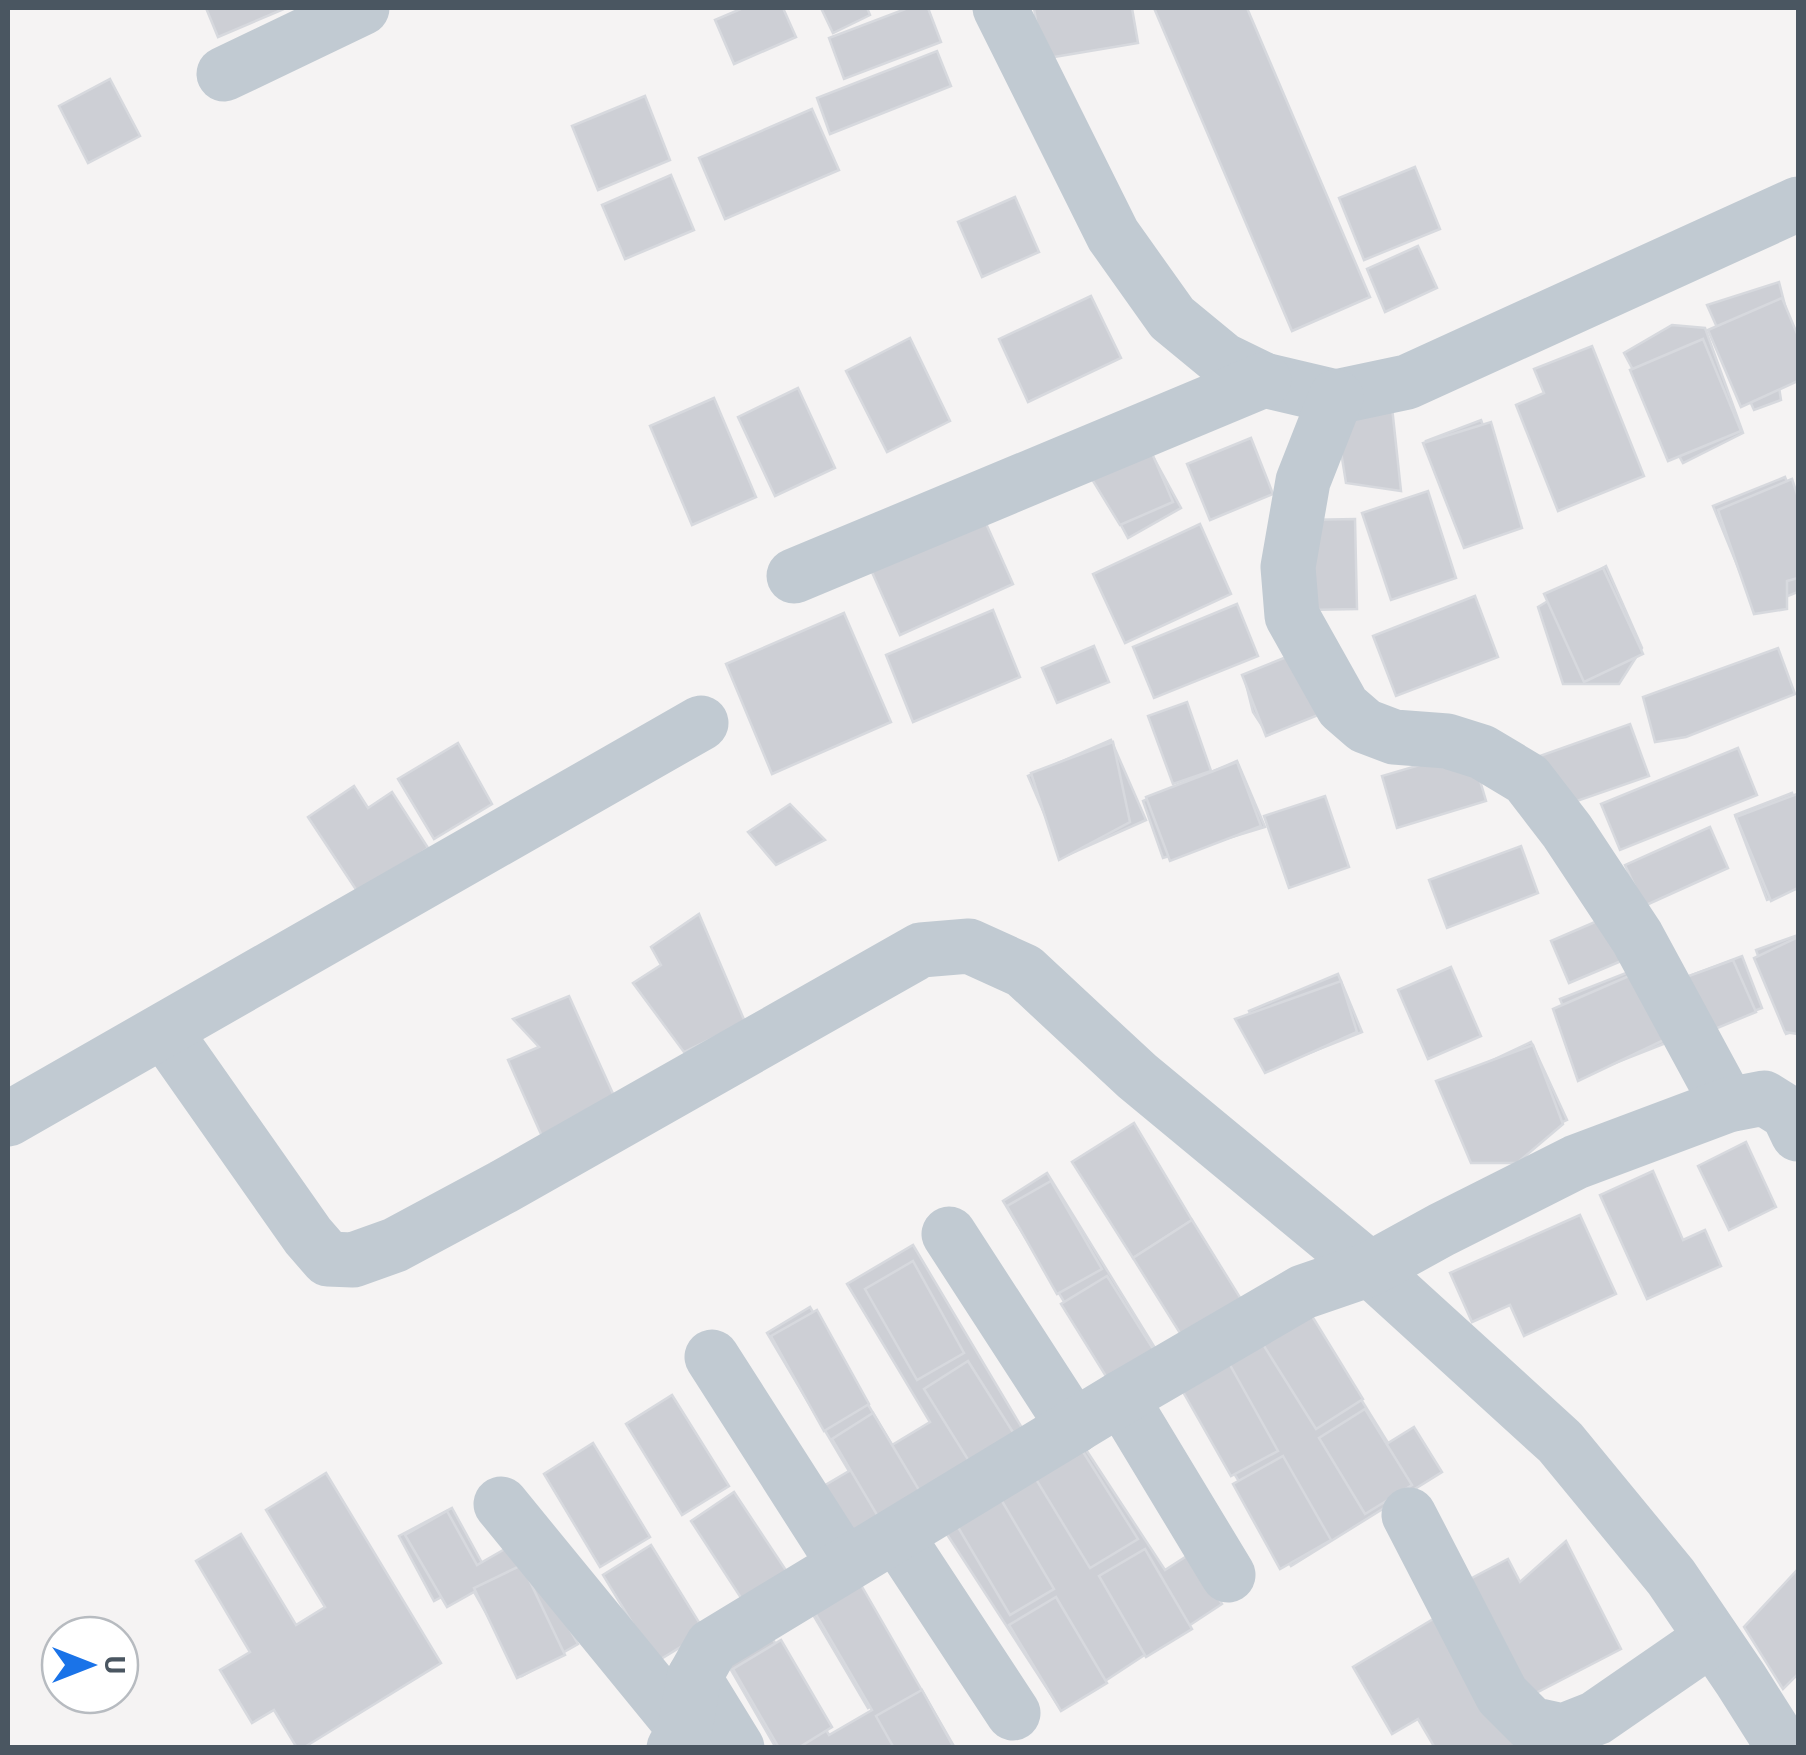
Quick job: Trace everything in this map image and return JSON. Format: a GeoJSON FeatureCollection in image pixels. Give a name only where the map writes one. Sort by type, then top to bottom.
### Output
{"type":"FeatureCollection","features":[{"type":"Feature","properties":{"kind":"street"},"geometry":{"type":"LineString","coordinates":[[224,74],[362,8]]}},
{"type":"Feature","properties":{"kind":"street"},"geometry":{"type":"LineString","coordinates":[[1000,8],[1113,235],[1172,318],[1223,360],[1264,380],[1336,398],[1407,382],[1798,204]]}},
{"type":"Feature","properties":{"kind":"street"},"geometry":{"type":"LineString","coordinates":[[794,576],[1264,380]]}},
{"type":"Feature","properties":{"kind":"street"},"geometry":{"type":"LineString","coordinates":[[1336,398],[1303,480],[1288,567],[1292,616],[1343,708],[1366,726],[1394,736],[1448,741],[1482,752],[1527,779],[1567,830],[1637,937],[1728,1105]]}},
{"type":"Feature","properties":{"kind":"street"},"geometry":{"type":"LineString","coordinates":[[8,1119],[701,723]]}},
{"type":"Feature","properties":{"kind":"street"},"geometry":{"type":"LineString","coordinates":[[164,1031],[308,1236],[328,1259],[353,1260],[394,1245],[503,1187],[920,950],[968,946],[1024,971],[1137,1076],[1370,1270],[1560,1442],[1671,1577],[1784,1748]]}},
{"type":"Feature","properties":{"kind":"street"},"geometry":{"type":"LineString","coordinates":[[684,1718],[712,1646],[1303,1292],[1370,1270],[1576,1162],[1728,1105],[1764,1098],[1788,1113],[1798,1134]]}},
{"type":"Feature","properties":{"kind":"street"},"geometry":{"type":"LineString","coordinates":[[949,1234],[1074,1428]]}},
{"type":"Feature","properties":{"kind":"street"},"geometry":{"type":"LineString","coordinates":[[712,1357],[845,1566]]}},
{"type":"Feature","properties":{"kind":"street"},"geometry":{"type":"LineString","coordinates":[[1121,1398],[1228,1576]]}},
{"type":"Feature","properties":{"kind":"street"},"geometry":{"type":"LineString","coordinates":[[502,1504],[684,1718],[737,1748]]}},
{"type":"Feature","properties":{"kind":"street"},"geometry":{"type":"LineString","coordinates":[[1409,1515],[1502,1695],[1531,1724],[1562,1731],[1596,1718],[1712,1638]]}},
{"type":"Feature","properties":{"kind":"street"},"geometry":{"type":"LineString","coordinates":[[896,1535],[1012,1714]]}},
{"type":"Feature","properties":{"kind":"building"},"geometry":{"type":"Polygon","coordinates":[[[206,8],[286,8],[218,37],[206,8]]]}},
{"type":"Feature","properties":{"kind":"building"},"geometry":{"type":"Polygon","coordinates":[[[743,8],[783,8],[796,37],[734,64],[715,20],[743,8]]]}},
{"type":"Feature","properties":{"kind":"building"},"geometry":{"type":"Polygon","coordinates":[[[821,8],[867,8],[870,15],[833,33],[821,8]]]}},
{"type":"Feature","properties":{"kind":"building"},"geometry":{"type":"Polygon","coordinates":[[[908,8],[928,8],[941,42],[844,79],[829,38],[908,8]]]}},
{"type":"Feature","properties":{"kind":"building"},"geometry":{"type":"Polygon","coordinates":[[[1034,8],[1132,8],[1138,43],[1042,59],[1034,8]]]}},
{"type":"Feature","properties":{"kind":"building"},"geometry":{"type":"Polygon","coordinates":[[[1154,8],[1247,8],[1370,297],[1292,331],[1154,8]]]}},
{"type":"Feature","properties":{"kind":"building"},"geometry":{"type":"Polygon","coordinates":[[[937,51],[951,86],[830,134],[817,98],[937,51]]]}},
{"type":"Feature","properties":{"kind":"building"},"geometry":{"type":"Polygon","coordinates":[[[110,79],[140,136],[88,163],[59,106],[110,79]]]}},
{"type":"Feature","properties":{"kind":"building"},"geometry":{"type":"Polygon","coordinates":[[[645,96],[670,160],[598,190],[572,126],[645,96]]]}},
{"type":"Feature","properties":{"kind":"building"},"geometry":{"type":"Polygon","coordinates":[[[812,109],[839,170],[725,219],[699,158],[812,109]]]}},
{"type":"Feature","properties":{"kind":"building"},"geometry":{"type":"Polygon","coordinates":[[[1415,167],[1440,229],[1364,260],[1339,198],[1415,167]]]}},
{"type":"Feature","properties":{"kind":"building"},"geometry":{"type":"Polygon","coordinates":[[[671,175],[694,230],[625,259],[602,205],[671,175]]]}},
{"type":"Feature","properties":{"kind":"building"},"geometry":{"type":"Polygon","coordinates":[[[1015,197],[1039,252],[982,277],[958,222],[1015,197]]]}},
{"type":"Feature","properties":{"kind":"building"},"geometry":{"type":"Polygon","coordinates":[[[1418,246],[1437,288],[1385,312],[1367,269],[1418,246]]]}},
{"type":"Feature","properties":{"kind":"building"},"geometry":{"type":"Polygon","coordinates":[[[1779,282],[1798,356],[1776,368],[1781,400],[1754,410],[1707,305],[1779,282]]]}},
{"type":"Feature","properties":{"kind":"building"},"geometry":{"type":"Polygon","coordinates":[[[1091,296],[1121,358],[1028,402],[999,339],[1091,296]]]}},
{"type":"Feature","properties":{"kind":"building"},"geometry":{"type":"Polygon","coordinates":[[[1782,298],[1798,336],[1798,381],[1741,407],[1708,330],[1782,298]]]}},
{"type":"Feature","properties":{"kind":"building"},"geometry":{"type":"Polygon","coordinates":[[[1672,325],[1705,328],[1743,433],[1683,463],[1624,353],[1672,325]]]}},
{"type":"Feature","properties":{"kind":"building"},"geometry":{"type":"Polygon","coordinates":[[[910,338],[950,421],[887,452],[846,371],[910,338]]]}},
{"type":"Feature","properties":{"kind":"building"},"geometry":{"type":"Polygon","coordinates":[[[1703,339],[1741,431],[1668,461],[1630,370],[1703,339]]]}},
{"type":"Feature","properties":{"kind":"building"},"geometry":{"type":"Polygon","coordinates":[[[1592,346],[1644,476],[1558,511],[1516,405],[1544,393],[1534,369],[1592,346]]]}},
{"type":"Feature","properties":{"kind":"building"},"geometry":{"type":"Polygon","coordinates":[[[798,388],[835,468],[775,496],[738,417],[798,388]]]}},
{"type":"Feature","properties":{"kind":"building"},"geometry":{"type":"Polygon","coordinates":[[[714,398],[756,497],[692,525],[650,426],[714,398]]]}},
{"type":"Feature","properties":{"kind":"building"},"geometry":{"type":"Polygon","coordinates":[[[1391,398],[1401,491],[1346,483],[1335,414],[1391,398]]]}},
{"type":"Feature","properties":{"kind":"building"},"geometry":{"type":"Polygon","coordinates":[[[1481,420],[1518,520],[1464,540],[1426,441],[1481,420]]]}},
{"type":"Feature","properties":{"kind":"building"},"geometry":{"type":"Polygon","coordinates":[[[1491,422],[1522,528],[1464,548],[1423,443],[1491,422]]]}},
{"type":"Feature","properties":{"kind":"building"},"geometry":{"type":"Polygon","coordinates":[[[1251,438],[1273,494],[1210,520],[1187,464],[1251,438]]]}},
{"type":"Feature","properties":{"kind":"building"},"geometry":{"type":"Polygon","coordinates":[[[1146,444],[1181,508],[1128,538],[1093,473],[1146,444]]]}},
{"type":"Feature","properties":{"kind":"building"},"geometry":{"type":"Polygon","coordinates":[[[1151,451],[1173,502],[1120,525],[1087,471],[1151,451]]]}},
{"type":"Feature","properties":{"kind":"building"},"geometry":{"type":"Polygon","coordinates":[[[1785,477],[1798,510],[1798,592],[1755,609],[1713,506],[1785,477]]]}},
{"type":"Feature","properties":{"kind":"building"},"geometry":{"type":"Polygon","coordinates":[[[1792,479],[1798,497],[1798,578],[1787,581],[1787,609],[1754,614],[1718,510],[1792,479]]]}},
{"type":"Feature","properties":{"kind":"building"},"geometry":{"type":"Polygon","coordinates":[[[1428,491],[1456,578],[1391,600],[1362,513],[1428,491]]]}},
{"type":"Feature","properties":{"kind":"building"},"geometry":{"type":"Polygon","coordinates":[[[984,519],[1013,584],[900,635],[871,570],[984,519]]]}},
{"type":"Feature","properties":{"kind":"building"},"geometry":{"type":"Polygon","coordinates":[[[1355,519],[1357,609],[1307,610],[1303,520],[1355,519]]]}},
{"type":"Feature","properties":{"kind":"building"},"geometry":{"type":"Polygon","coordinates":[[[1200,524],[1231,594],[1125,643],[1093,574],[1200,524]]]}},
{"type":"Feature","properties":{"kind":"building"},"geometry":{"type":"Polygon","coordinates":[[[1606,566],[1642,648],[1619,684],[1563,684],[1538,607],[1606,566]]]}},
{"type":"Feature","properties":{"kind":"building"},"geometry":{"type":"Polygon","coordinates":[[[1603,568],[1643,654],[1584,682],[1544,594],[1603,568]]]}},
{"type":"Feature","properties":{"kind":"building"},"geometry":{"type":"Polygon","coordinates":[[[1475,596],[1498,657],[1396,696],[1373,636],[1475,596]]]}},
{"type":"Feature","properties":{"kind":"building"},"geometry":{"type":"Polygon","coordinates":[[[1237,604],[1258,656],[1154,698],[1133,647],[1237,604]]]}},
{"type":"Feature","properties":{"kind":"building"},"geometry":{"type":"Polygon","coordinates":[[[993,610],[1020,677],[913,722],[886,655],[993,610]]]}},
{"type":"Feature","properties":{"kind":"building"},"geometry":{"type":"Polygon","coordinates":[[[844,613],[891,722],[772,774],[726,664],[844,613]]]}},
{"type":"Feature","properties":{"kind":"building"},"geometry":{"type":"Polygon","coordinates":[[[1094,646],[1109,682],[1057,703],[1042,668],[1094,646]]]}},
{"type":"Feature","properties":{"kind":"building"},"geometry":{"type":"Polygon","coordinates":[[[1778,648],[1795,694],[1686,737],[1655,742],[1643,697],[1778,648]]]}},
{"type":"Feature","properties":{"kind":"building"},"geometry":{"type":"Polygon","coordinates":[[[1303,650],[1326,707],[1268,735],[1253,712],[1244,676],[1303,650]]]}},
{"type":"Feature","properties":{"kind":"building"},"geometry":{"type":"Polygon","coordinates":[[[1304,650],[1328,711],[1266,736],[1242,675],[1304,650]]]}},
{"type":"Feature","properties":{"kind":"building"},"geometry":{"type":"Polygon","coordinates":[[[1187,702],[1211,771],[1173,784],[1148,716],[1187,702]]]}},
{"type":"Feature","properties":{"kind":"building"},"geometry":{"type":"Polygon","coordinates":[[[1630,724],[1649,776],[1554,809],[1537,757],[1630,724]]]}},
{"type":"Feature","properties":{"kind":"building"},"geometry":{"type":"Polygon","coordinates":[[[1111,740],[1146,820],[1063,857],[1028,776],[1111,740]]]}},
{"type":"Feature","properties":{"kind":"building"},"geometry":{"type":"Polygon","coordinates":[[[1113,742],[1130,822],[1059,860],[1031,773],[1113,742]]]}},
{"type":"Feature","properties":{"kind":"building"},"geometry":{"type":"Polygon","coordinates":[[[458,743],[492,804],[434,839],[398,779],[458,743]]]}},
{"type":"Feature","properties":{"kind":"building"},"geometry":{"type":"Polygon","coordinates":[[[1738,748],[1757,795],[1620,850],[1601,804],[1738,748]]]}},
{"type":"Feature","properties":{"kind":"building"},"geometry":{"type":"Polygon","coordinates":[[[1471,750],[1486,801],[1397,828],[1382,776],[1471,750]]]}},
{"type":"Feature","properties":{"kind":"building"},"geometry":{"type":"Polygon","coordinates":[[[1237,761],[1265,827],[1163,858],[1143,801],[1237,761]]]}},
{"type":"Feature","properties":{"kind":"building"},"geometry":{"type":"Polygon","coordinates":[[[1237,762],[1261,826],[1170,861],[1146,797],[1237,762]]]}},
{"type":"Feature","properties":{"kind":"building"},"geometry":{"type":"Polygon","coordinates":[[[354,786],[368,808],[392,792],[428,848],[359,894],[308,817],[354,786]]]}},
{"type":"Feature","properties":{"kind":"building"},"geometry":{"type":"Polygon","coordinates":[[[1792,793],[1798,810],[1798,888],[1767,900],[1735,815],[1792,793]]]}},
{"type":"Feature","properties":{"kind":"building"},"geometry":{"type":"Polygon","coordinates":[[[1797,794],[1798,888],[1771,901],[1736,817],[1797,794]]]}},
{"type":"Feature","properties":{"kind":"building"},"geometry":{"type":"Polygon","coordinates":[[[1325,796],[1349,867],[1289,888],[1264,816],[1325,796]]]}},
{"type":"Feature","properties":{"kind":"building"},"geometry":{"type":"Polygon","coordinates":[[[790,804],[825,840],[776,865],[748,832],[790,804]]]}},
{"type":"Feature","properties":{"kind":"building"},"geometry":{"type":"Polygon","coordinates":[[[1710,827],[1728,868],[1644,906],[1625,865],[1710,827]]]}},
{"type":"Feature","properties":{"kind":"building"},"geometry":{"type":"Polygon","coordinates":[[[1521,846],[1538,893],[1447,928],[1429,880],[1521,846]]]}},
{"type":"Feature","properties":{"kind":"building"},"geometry":{"type":"Polygon","coordinates":[[[699,914],[745,1022],[684,1052],[633,983],[661,965],[651,947],[699,914]]]}},
{"type":"Feature","properties":{"kind":"building"},"geometry":{"type":"Polygon","coordinates":[[[1609,916],[1626,959],[1569,983],[1551,941],[1609,916]]]}},
{"type":"Feature","properties":{"kind":"building"},"geometry":{"type":"Polygon","coordinates":[[[1798,935],[1798,1030],[1786,1034],[1756,950],[1798,935]]]}},
{"type":"Feature","properties":{"kind":"building"},"geometry":{"type":"Polygon","coordinates":[[[1798,937],[1798,1034],[1785,1032],[1754,958],[1798,937]]]}},
{"type":"Feature","properties":{"kind":"building"},"geometry":{"type":"Polygon","coordinates":[[[1742,956],[1762,1008],[1695,1033],[1676,981],[1742,956]]]}},
{"type":"Feature","properties":{"kind":"building"},"geometry":{"type":"Polygon","coordinates":[[[1733,960],[1756,1012],[1693,1038],[1675,981],[1733,960]]]}},
{"type":"Feature","properties":{"kind":"building"},"geometry":{"type":"Polygon","coordinates":[[[1451,967],[1481,1036],[1428,1059],[1398,990],[1451,967]]]}},
{"type":"Feature","properties":{"kind":"building"},"geometry":{"type":"Polygon","coordinates":[[[1641,967],[1671,1041],[1590,1073],[1560,999],[1641,967]]]}},
{"type":"Feature","properties":{"kind":"building"},"geometry":{"type":"Polygon","coordinates":[[[1645,969],[1664,1040],[1578,1081],[1553,1009],[1645,969]]]}},
{"type":"Feature","properties":{"kind":"building"},"geometry":{"type":"Polygon","coordinates":[[[1338,974],[1362,1032],[1272,1068],[1249,1011],[1338,974]]]}},
{"type":"Feature","properties":{"kind":"building"},"geometry":{"type":"Polygon","coordinates":[[[1341,981],[1357,1032],[1265,1073],[1235,1019],[1341,981]]]}},
{"type":"Feature","properties":{"kind":"building"},"geometry":{"type":"Polygon","coordinates":[[[569,996],[623,1116],[549,1152],[508,1060],[539,1047],[513,1019],[569,996]]]}},
{"type":"Feature","properties":{"kind":"building"},"geometry":{"type":"Polygon","coordinates":[[[1531,1042],[1567,1120],[1478,1162],[1442,1084],[1531,1042]]]}},
{"type":"Feature","properties":{"kind":"building"},"geometry":{"type":"Polygon","coordinates":[[[1533,1045],[1563,1124],[1517,1163],[1471,1163],[1436,1081],[1533,1045]]]}},
{"type":"Feature","properties":{"kind":"building"},"geometry":{"type":"Polygon","coordinates":[[[1134,1123],[1192,1220],[1133,1258],[1072,1162],[1134,1123]]]}},
{"type":"Feature","properties":{"kind":"building"},"geometry":{"type":"Polygon","coordinates":[[[1746,1142],[1776,1207],[1729,1230],[1698,1166],[1746,1142]]]}},
{"type":"Feature","properties":{"kind":"building"},"geometry":{"type":"Polygon","coordinates":[[[1653,1171],[1683,1240],[1705,1230],[1721,1266],[1647,1299],[1600,1195],[1653,1171]]]}},
{"type":"Feature","properties":{"kind":"building"},"geometry":{"type":"Polygon","coordinates":[[[1047,1173],[1160,1356],[1114,1384],[1003,1201],[1047,1173]]]}},
{"type":"Feature","properties":{"kind":"building"},"geometry":{"type":"Polygon","coordinates":[[[1051,1181],[1102,1269],[1057,1294],[1007,1206],[1051,1181]]]}},
{"type":"Feature","properties":{"kind":"building"},"geometry":{"type":"Polygon","coordinates":[[[1580,1215],[1616,1294],[1524,1336],[1510,1305],[1472,1322],[1450,1273],[1580,1215]]]}},
{"type":"Feature","properties":{"kind":"building"},"geometry":{"type":"Polygon","coordinates":[[[1192,1220],[1244,1304],[1185,1341],[1133,1258],[1192,1220]]]}},
{"type":"Feature","properties":{"kind":"building"},"geometry":{"type":"Polygon","coordinates":[[[913,1245],[1028,1438],[855,1543],[822,1487],[849,1471],[767,1333],[810,1307],[892,1445],[930,1422],[847,1284],[913,1245]]]}},
{"type":"Feature","properties":{"kind":"building"},"geometry":{"type":"Polygon","coordinates":[[[913,1261],[964,1353],[917,1380],[865,1289],[913,1261]]]}},
{"type":"Feature","properties":{"kind":"building"},"geometry":{"type":"Polygon","coordinates":[[[1107,1276],[1155,1352],[1109,1381],[1061,1304],[1107,1276]]]}},
{"type":"Feature","properties":{"kind":"building"},"geometry":{"type":"Polygon","coordinates":[[[1304,1307],[1388,1443],[1414,1427],[1442,1472],[1291,1566],[1179,1384],[1304,1307]]]}},
{"type":"Feature","properties":{"kind":"building"},"geometry":{"type":"Polygon","coordinates":[[[1307,1308],[1363,1399],[1316,1429],[1259,1338],[1307,1308]]]}},
{"type":"Feature","properties":{"kind":"building"},"geometry":{"type":"Polygon","coordinates":[[[817,1310],[869,1404],[824,1431],[771,1336],[817,1310]]]}},
{"type":"Feature","properties":{"kind":"building"},"geometry":{"type":"Polygon","coordinates":[[[1225,1356],[1278,1451],[1231,1476],[1178,1383],[1225,1356]]]}},
{"type":"Feature","properties":{"kind":"building"},"geometry":{"type":"Polygon","coordinates":[[[968,1361],[1016,1437],[972,1466],[924,1389],[968,1361]]]}},
{"type":"Feature","properties":{"kind":"building"},"geometry":{"type":"Polygon","coordinates":[[[672,1395],[729,1486],[682,1515],[626,1424],[672,1395]]]}},
{"type":"Feature","properties":{"kind":"building"},"geometry":{"type":"Polygon","coordinates":[[[1365,1409],[1412,1485],[1365,1514],[1319,1438],[1365,1409]]]}},
{"type":"Feature","properties":{"kind":"building"},"geometry":{"type":"Polygon","coordinates":[[[873,1413],[925,1500],[883,1525],[832,1439],[873,1413]]]}},
{"type":"Feature","properties":{"kind":"building"},"geometry":{"type":"Polygon","coordinates":[[[1077,1436],[1165,1570],[1190,1554],[1222,1604],[1061,1710],[941,1525],[1077,1436]]]}},
{"type":"Feature","properties":{"kind":"building"},"geometry":{"type":"Polygon","coordinates":[[[593,1443],[650,1537],[600,1567],[544,1474],[593,1443]]]}},
{"type":"Feature","properties":{"kind":"building"},"geometry":{"type":"Polygon","coordinates":[[[1080,1447],[1138,1539],[1090,1568],[1034,1476],[1080,1447]]]}},
{"type":"Feature","properties":{"kind":"building"},"geometry":{"type":"Polygon","coordinates":[[[1283,1456],[1331,1540],[1280,1569],[1233,1484],[1283,1456]]]}},
{"type":"Feature","properties":{"kind":"building"},"geometry":{"type":"Polygon","coordinates":[[[326,1473],[441,1663],[303,1748],[297,1748],[274,1710],[252,1723],[220,1670],[250,1652],[196,1561],[241,1534],[296,1625],[325,1607],[266,1510],[326,1473]]]}},
{"type":"Feature","properties":{"kind":"building"},"geometry":{"type":"Polygon","coordinates":[[[734,1492],[789,1575],[745,1604],[691,1521],[734,1492]]]}},
{"type":"Feature","properties":{"kind":"building"},"geometry":{"type":"Polygon","coordinates":[[[999,1496],[1054,1589],[1010,1615],[955,1522],[999,1496]]]}},
{"type":"Feature","properties":{"kind":"building"},"geometry":{"type":"Polygon","coordinates":[[[452,1508],[487,1572],[434,1601],[399,1536],[452,1508]]]}},
{"type":"Feature","properties":{"kind":"building"},"geometry":{"type":"Polygon","coordinates":[[[447,1511],[477,1565],[519,1541],[578,1644],[522,1676],[474,1592],[447,1607],[405,1535],[447,1511]]]}},
{"type":"Feature","properties":{"kind":"building"},"geometry":{"type":"Polygon","coordinates":[[[1566,1541],[1621,1649],[1530,1696],[1470,1579],[1508,1559],[1520,1582],[1566,1541]]]}},
{"type":"Feature","properties":{"kind":"building"},"geometry":{"type":"Polygon","coordinates":[[[651,1545],[705,1632],[656,1662],[603,1575],[651,1545]]]}},
{"type":"Feature","properties":{"kind":"building"},"geometry":{"type":"Polygon","coordinates":[[[1145,1549],[1192,1629],[1146,1657],[1099,1576],[1145,1549]]]}},
{"type":"Feature","properties":{"kind":"building"},"geometry":{"type":"Polygon","coordinates":[[[522,1565],[565,1655],[517,1678],[474,1588],[522,1565]]]}},
{"type":"Feature","properties":{"kind":"building"},"geometry":{"type":"Polygon","coordinates":[[[1798,1569],[1798,1674],[1783,1689],[1744,1627],[1798,1569]]]}},
{"type":"Feature","properties":{"kind":"building"},"geometry":{"type":"Polygon","coordinates":[[[858,1585],[914,1680],[868,1708],[812,1613],[858,1585]]]}},
{"type":"Feature","properties":{"kind":"building"},"geometry":{"type":"Polygon","coordinates":[[[861,1585],[955,1748],[776,1748],[727,1663],[771,1636],[829,1735],[872,1710],[815,1613],[861,1585]]]}},
{"type":"Feature","properties":{"kind":"building"},"geometry":{"type":"Polygon","coordinates":[[[1056,1597],[1107,1683],[1061,1711],[1009,1625],[1056,1597]]]}},
{"type":"Feature","properties":{"kind":"building"},"geometry":{"type":"Polygon","coordinates":[[[1440,1615],[1517,1747],[1435,1748],[1418,1719],[1392,1734],[1353,1667],[1440,1615]]]}},
{"type":"Feature","properties":{"kind":"building"},"geometry":{"type":"Polygon","coordinates":[[[781,1640],[832,1727],[798,1748],[779,1748],[733,1669],[781,1640]]]}},
{"type":"Feature","properties":{"kind":"building"},"geometry":{"type":"Polygon","coordinates":[[[922,1690],[954,1748],[894,1748],[876,1716],[922,1690]]]}}]}
